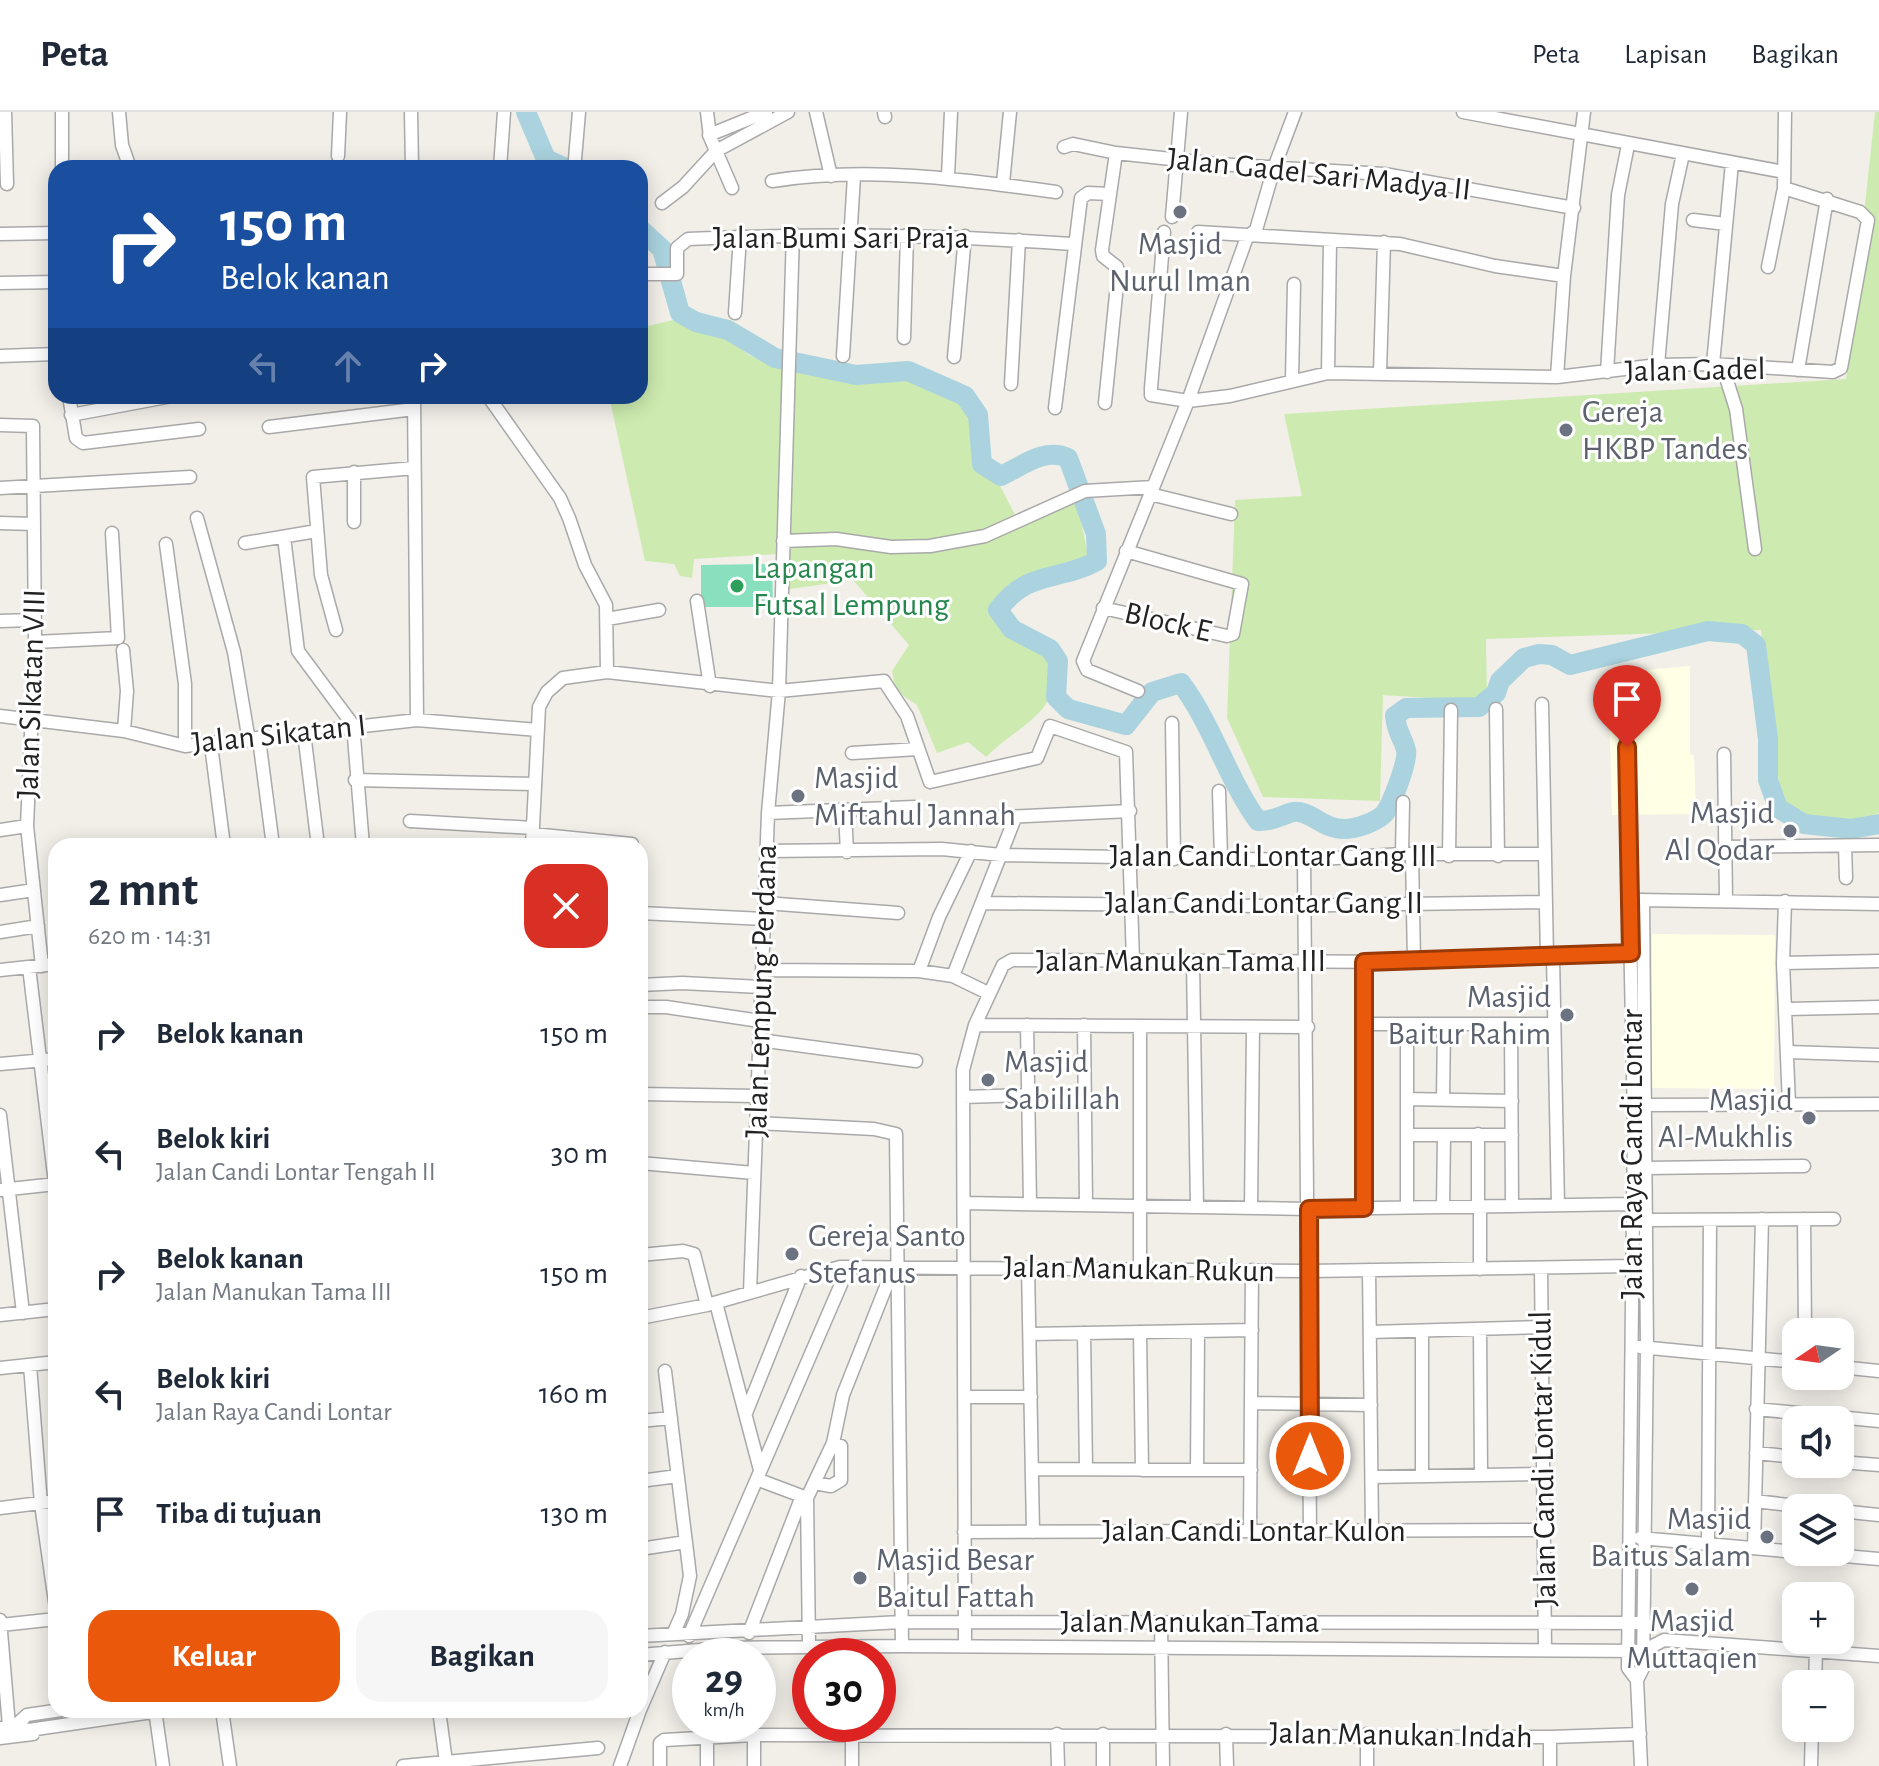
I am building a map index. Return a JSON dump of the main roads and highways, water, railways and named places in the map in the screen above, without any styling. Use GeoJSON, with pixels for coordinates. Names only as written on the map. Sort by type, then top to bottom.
{"type":"FeatureCollection","features":[{"type":"Feature","properties":{"kind":"waterway"},"geometry":{"type":"LineString","coordinates":[[526,112],[548,160]]}},
{"type":"Feature","properties":{"kind":"waterway"},"geometry":{"type":"LineString","coordinates":[[648,236],[662,249],[680,313],[696,322],[728,330],[775,358],[856,375],[908,371],[965,396],[978,415],[982,464],[1001,476],[1042,456],[1068,458],[1096,534],[1097,561],[1032,582],[1009,597],[998,610],[1012,629],[1050,649],[1058,661],[1056,697],[1068,709],[1126,725],[1152,692],[1181,683],[1258,821],[1299,812],[1331,827],[1344,829],[1376,820],[1391,802],[1405,763],[1406,750],[1395,716],[1406,708],[1479,707],[1496,693],[1500,681],[1524,658],[1552,655],[1570,665],[1708,631],[1742,634],[1756,645],[1768,739],[1768,780],[1778,808],[1804,824],[1851,829],[1879,824]]}},
{"type":"Feature","properties":{"kind":"place","name":"Masjid Nurul Iman"},"geometry":{"type":"Point","coordinates":[1180,212]}},
{"type":"Feature","properties":{"kind":"place","name":"Gereja HKBP Tandes"},"geometry":{"type":"Point","coordinates":[1566,430]}},
{"type":"Feature","properties":{"kind":"place","name":"Lapangan Futsal Lempung"},"geometry":{"type":"Point","coordinates":[737,586]}},
{"type":"Feature","properties":{"kind":"place","name":"Masjid Miftahul Jannah"},"geometry":{"type":"Point","coordinates":[798,796]}},
{"type":"Feature","properties":{"kind":"place","name":"Masjid Al Qodar"},"geometry":{"type":"Point","coordinates":[1790,831]}},
{"type":"Feature","properties":{"kind":"place","name":"Masjid Baitur Rahim"},"geometry":{"type":"Point","coordinates":[1567,1015]}},
{"type":"Feature","properties":{"kind":"place","name":"Masjid Sabilillah"},"geometry":{"type":"Point","coordinates":[988,1080]}},
{"type":"Feature","properties":{"kind":"place","name":"Masjid Al-Mukhlis"},"geometry":{"type":"Point","coordinates":[1809,1118]}},
{"type":"Feature","properties":{"kind":"place","name":"Gereja Santo Stefanus"},"geometry":{"type":"Point","coordinates":[792,1254]}},
{"type":"Feature","properties":{"kind":"place","name":"Masjid Baitus Salam"},"geometry":{"type":"Point","coordinates":[1767,1537]}},
{"type":"Feature","properties":{"kind":"place","name":"Masjid Besar Baitul Fattah"},"geometry":{"type":"Point","coordinates":[860,1578]}},
{"type":"Feature","properties":{"kind":"place","name":"Masjid Muttaqien"},"geometry":{"type":"Point","coordinates":[1692,1589]}}]}
